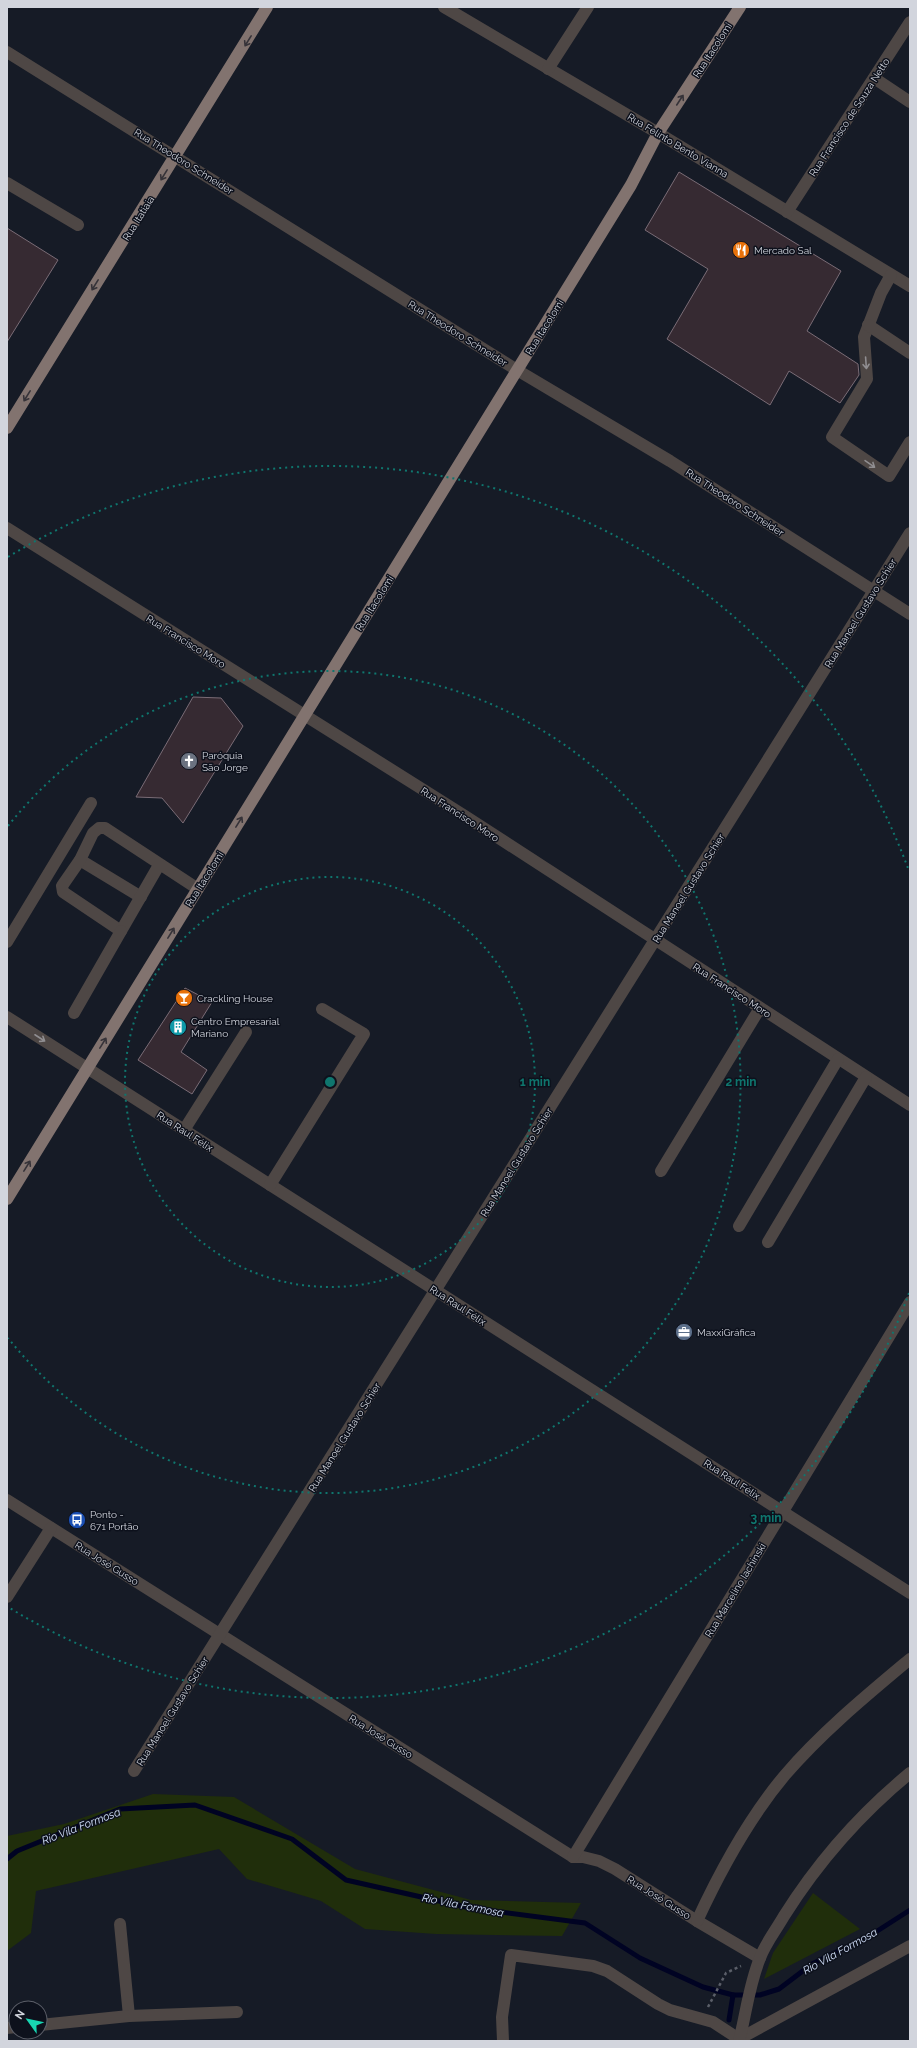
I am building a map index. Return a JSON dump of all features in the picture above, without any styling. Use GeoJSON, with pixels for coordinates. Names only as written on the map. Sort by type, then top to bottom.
{"type":"FeatureCollection","features":[{"type":"Feature","properties":{"kind":"main road","name":"Rua Itatiaia"},"geometry":{"type":"LineString","coordinates":[[7,428],[267,7]]}},
{"type":"Feature","properties":{"kind":"main road","name":"Rua Itacolomi"},"geometry":{"type":"LineString","coordinates":[[7,1199],[631,186],[658,133],[740,7]]}},
{"type":"Feature","properties":{"kind":"street","name":"Rua Felinto Bento Vianna"},"geometry":{"type":"LineString","coordinates":[[444,7],[658,133],[910,286]]}},
{"type":"Feature","properties":{"kind":"street"},"geometry":{"type":"LineString","coordinates":[[548,69],[588,7]]}},
{"type":"Feature","properties":{"kind":"street","name":"Rua Francisco de Souza Netto"},"geometry":{"type":"LineString","coordinates":[[787,212],[910,22]]}},
{"type":"Feature","properties":{"kind":"street","name":"Rua Theodoro Schneider"},"geometry":{"type":"LineString","coordinates":[[7,52],[517,370],[670,461],[910,614]]}},
{"type":"Feature","properties":{"kind":"street"},"geometry":{"type":"LineString","coordinates":[[874,78],[910,102]]}},
{"type":"Feature","properties":{"kind":"street"},"geometry":{"type":"LineString","coordinates":[[7,183],[78,226]]}},
{"type":"Feature","properties":{"kind":"street"},"geometry":{"type":"LineString","coordinates":[[891,275],[881,293],[864,337],[867,379],[832,437],[888,476],[910,442]]}},
{"type":"Feature","properties":{"kind":"street"},"geometry":{"type":"LineString","coordinates":[[868,325],[910,353]]}},
{"type":"Feature","properties":{"kind":"street","name":"Rua Francisco Moro"},"geometry":{"type":"LineString","coordinates":[[7,528],[305,715],[910,1105]]}},
{"type":"Feature","properties":{"kind":"street","name":"Rua Manoel Gustavo Schier"},"geometry":{"type":"LineString","coordinates":[[134,1771],[910,533]]}},
{"type":"Feature","properties":{"kind":"street"},"geometry":{"type":"LineString","coordinates":[[7,942],[91,803]]}},
{"type":"Feature","properties":{"kind":"street"},"geometry":{"type":"LineString","coordinates":[[121,931],[63,892],[62,886],[80,860],[93,833],[99,828],[105,828],[159,865],[198,889]]}},
{"type":"Feature","properties":{"kind":"street"},"geometry":{"type":"LineString","coordinates":[[80,860],[141,897]]}},
{"type":"Feature","properties":{"kind":"street"},"geometry":{"type":"LineString","coordinates":[[74,1013],[159,865]]}},
{"type":"Feature","properties":{"kind":"street"},"geometry":{"type":"LineString","coordinates":[[661,1171],[760,1008]]}},
{"type":"Feature","properties":{"kind":"street"},"geometry":{"type":"LineString","coordinates":[[270,1185],[364,1034],[322,1009]]}},
{"type":"Feature","properties":{"kind":"street","name":"Rua Raul Félix"},"geometry":{"type":"LineString","coordinates":[[7,1017],[910,1593]]}},
{"type":"Feature","properties":{"kind":"street"},"geometry":{"type":"LineString","coordinates":[[184,1130],[246,1032]]}},
{"type":"Feature","properties":{"kind":"street"},"geometry":{"type":"LineString","coordinates":[[739,1226],[838,1059]]}},
{"type":"Feature","properties":{"kind":"street"},"geometry":{"type":"LineString","coordinates":[[768,1242],[866,1077]]}},
{"type":"Feature","properties":{"kind":"street","name":"Rua Marcelino Iachinski"},"geometry":{"type":"LineString","coordinates":[[573,1857],[910,1302]]}},
{"type":"Feature","properties":{"kind":"street","name":"Rua José Gusso"},"geometry":{"type":"LineString","coordinates":[[7,1500],[573,1857],[583,1857],[599,1861],[760,1958]]}},
{"type":"Feature","properties":{"kind":"street"},"geometry":{"type":"LineString","coordinates":[[7,1597],[51,1528]]}},
{"type":"Feature","properties":{"kind":"street"},"geometry":{"type":"LineString","coordinates":[[697,1921],[717,1878],[735,1845],[785,1775],[849,1711],[910,1659]]}},
{"type":"Feature","properties":{"kind":"street"},"geometry":{"type":"LineString","coordinates":[[739,2040],[752,1982],[760,1958],[794,1901],[835,1847],[880,1799],[905,1784],[910,1773]]}},
{"type":"Feature","properties":{"kind":"street"},"geometry":{"type":"LineString","coordinates":[[120,1924],[129,2016]]}},
{"type":"Feature","properties":{"kind":"street"},"geometry":{"type":"LineString","coordinates":[[739,2040],[910,1946]]}},
{"type":"Feature","properties":{"kind":"street"},"geometry":{"type":"LineString","coordinates":[[503,2041],[502,2017],[511,1955],[593,1966],[607,1971],[658,2004],[713,2022],[739,2040]]}},
{"type":"Feature","properties":{"kind":"street"},"geometry":{"type":"LineString","coordinates":[[48,2024],[129,2016],[237,2012]]}},
{"type":"Feature","properties":{"kind":"path"},"geometry":{"type":"LineString","coordinates":[[711,2000],[719,1983],[726,1973],[760,1958]]}},
{"type":"Feature","properties":{"kind":"green space"},"geometry":{"type":"Polygon","coordinates":[[[153,1794],[234,1797],[355,1869],[471,1900],[581,1903],[562,1936],[436,1934],[365,1929],[321,1901],[247,1879],[219,1849],[36,1891],[31,1933],[7,1951],[7,1836],[64,1824],[153,1794]]]}},
{"type":"Feature","properties":{"kind":"green space"},"geometry":{"type":"Polygon","coordinates":[[[813,1893],[860,1929],[764,1979],[773,1953],[813,1893]]]}},
{"type":"Feature","properties":{"kind":"building"},"geometry":{"type":"Polygon","coordinates":[[[679,172],[841,271],[807,331],[858,364],[859,375],[840,403],[789,371],[770,405],[667,339],[708,269],[645,230],[679,172]]]}},
{"type":"Feature","properties":{"kind":"building"},"geometry":{"type":"Polygon","coordinates":[[[7,228],[58,260],[7,342],[7,228]]]}},
{"type":"Feature","properties":{"kind":"building","name":"Paróquia São Jorge"},"geometry":{"type":"Polygon","coordinates":[[[193,697],[221,698],[243,726],[183,823],[162,798],[136,797],[193,697]]]}},
{"type":"Feature","properties":{"kind":"building","name":"Centro Empresarial Mariano"},"geometry":{"type":"Polygon","coordinates":[[[185,988],[212,1002],[181,1052],[207,1070],[192,1094],[138,1060],[185,988]]]}},
{"type":"Feature","properties":{"kind":"waterway","name":"Rio Vila Formosa"},"geometry":{"type":"LineString","coordinates":[[7,1859],[17,1851],[120,1809],[195,1805],[292,1839],[346,1880],[470,1908],[585,1923],[640,1958],[703,1987],[733,1995],[760,1995],[779,1989],[812,1964],[871,1935],[910,1910]]}},
{"type":"Feature","properties":{"kind":"waterway"},"geometry":{"type":"LineString","coordinates":[[729,2020],[733,1995]]}},
{"type":"Feature","properties":{"kind":"place","name":"Mercado Sal"},"geometry":{"type":"Point","coordinates":[741,250]}},
{"type":"Feature","properties":{"kind":"place","name":"Paróquia São Jorge"},"geometry":{"type":"Point","coordinates":[189,761]}},
{"type":"Feature","properties":{"kind":"place","name":"Crackling House"},"geometry":{"type":"Point","coordinates":[184,998]}},
{"type":"Feature","properties":{"kind":"place","name":"Centro Empresarial Mariano"},"geometry":{"type":"Point","coordinates":[178,1027]}},
{"type":"Feature","properties":{"kind":"place","name":"MaxxiGráfica"},"geometry":{"type":"Point","coordinates":[684,1332]}},
{"type":"Feature","properties":{"kind":"place","name":"Ponto - 671 Portão"},"geometry":{"type":"Point","coordinates":[77,1520]}}]}
